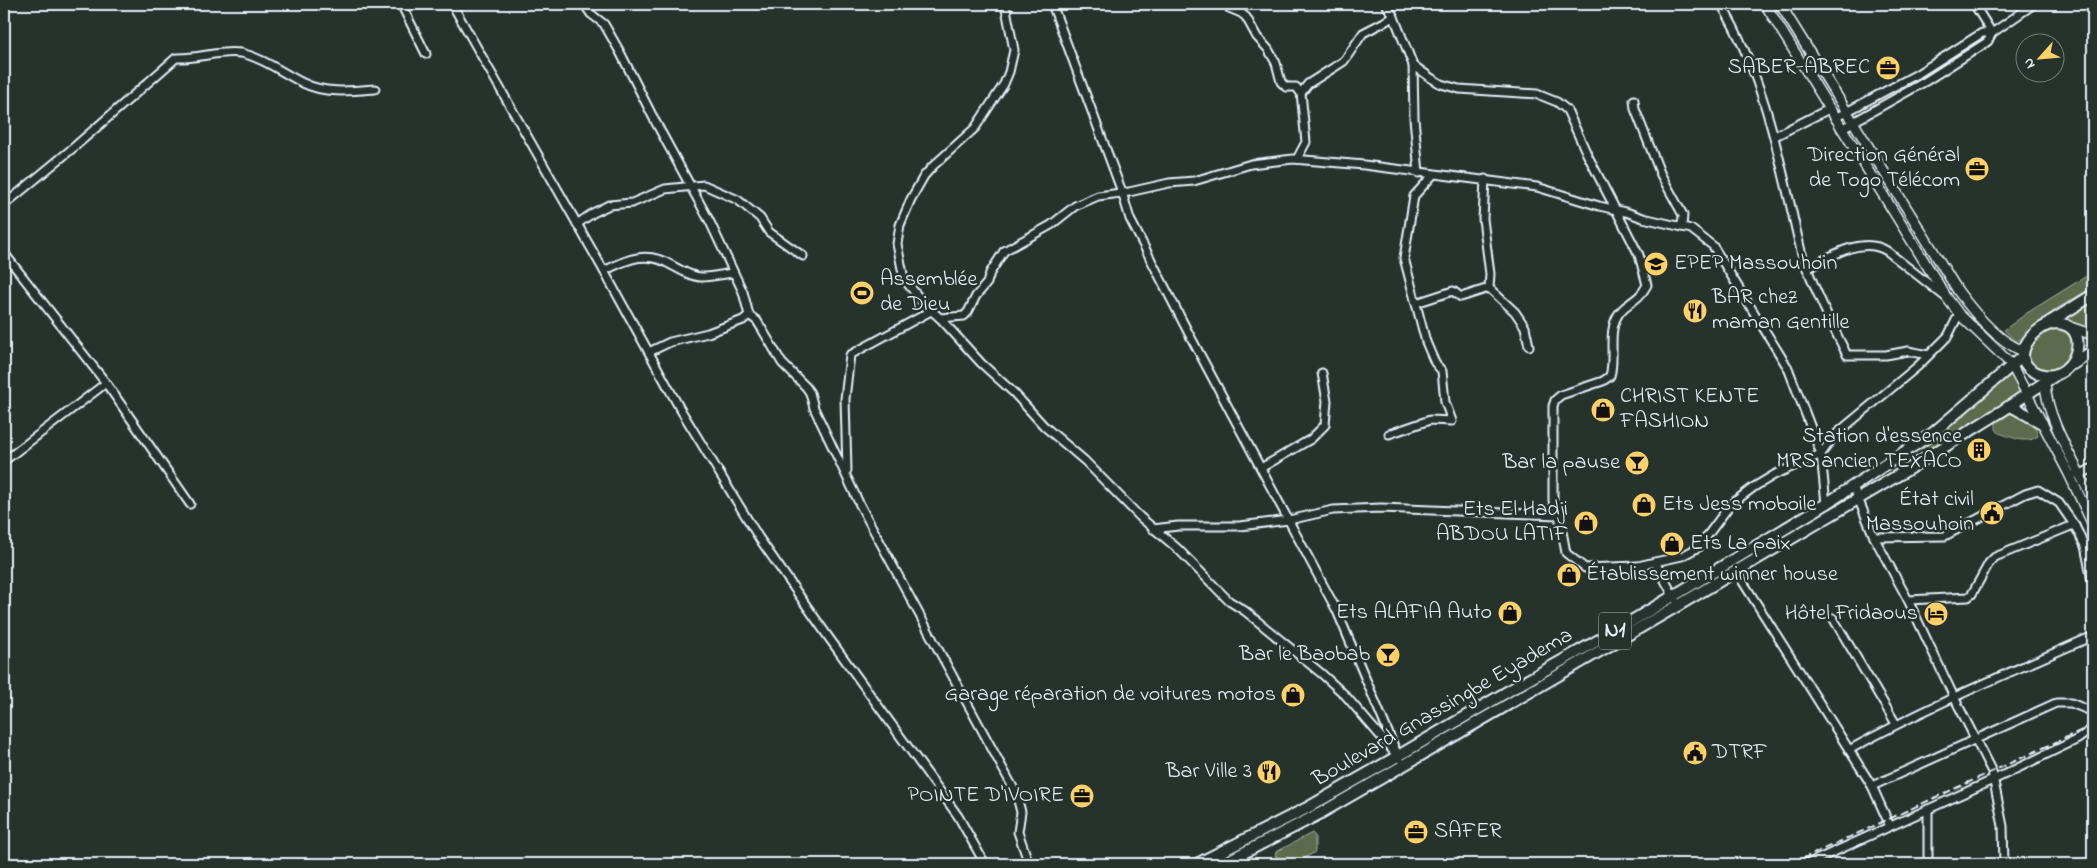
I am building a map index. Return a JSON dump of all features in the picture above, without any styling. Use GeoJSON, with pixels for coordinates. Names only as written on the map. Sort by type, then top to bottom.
{"type":"FeatureCollection","features":[{"type":"Feature","properties":{"kind":"highway","name":"N1"},"geometry":{"type":"LineString","coordinates":[[2023,354],[2031,336],[2043,326],[2093,295]]}},
{"type":"Feature","properties":{"kind":"highway"},"geometry":{"type":"LineString","coordinates":[[2043,326],[2051,323],[2060,323],[2073,328],[2078,337],[2080,348],[2070,366]]}},
{"type":"Feature","properties":{"kind":"highway"},"geometry":{"type":"LineString","coordinates":[[2023,354],[2028,366],[2040,375],[2054,376]]}},
{"type":"Feature","properties":{"kind":"highway","name":"Boulevard Gnassingbe Eyadema"},"geometry":{"type":"LineString","coordinates":[[1222,864],[1318,814],[1404,765],[1676,601],[1933,433],[2023,354]]}},
{"type":"Feature","properties":{"kind":"highway","name":"N1"},"geometry":{"type":"LineString","coordinates":[[2054,376],[2090,354]]}},
{"type":"Feature","properties":{"kind":"highway","name":"Boulevard Gnassingbe Eyadema"},"geometry":{"type":"LineString","coordinates":[[1198,864],[1307,808],[1517,686],[1736,571],[2028,395],[2054,376]]}},
{"type":"Feature","properties":{"kind":"highway"},"geometry":{"type":"LineString","coordinates":[[2010,406],[2042,423]]}},
{"type":"Feature","properties":{"kind":"main road"},"geometry":{"type":"LineString","coordinates":[[1765,4],[1947,298],[1959,314],[2011,364],[2093,524]]}},
{"type":"Feature","properties":{"kind":"main road"},"geometry":{"type":"LineString","coordinates":[[1780,4],[1958,291],[1991,328],[2023,354]]}},
{"type":"Feature","properties":{"kind":"main road"},"geometry":{"type":"LineString","coordinates":[[1983,337],[1991,328]]}},
{"type":"Feature","properties":{"kind":"main road"},"geometry":{"type":"LineString","coordinates":[[2073,328],[2093,335]]}},
{"type":"Feature","properties":{"kind":"main road"},"geometry":{"type":"LineString","coordinates":[[2011,364],[2028,366]]}},
{"type":"Feature","properties":{"kind":"main road"},"geometry":{"type":"LineString","coordinates":[[2045,383],[2046,398],[2051,415],[2093,501]]}},
{"type":"Feature","properties":{"kind":"street"},"geometry":{"type":"LineString","coordinates":[[401,4],[426,54]]}},
{"type":"Feature","properties":{"kind":"street"},"geometry":{"type":"LineString","coordinates":[[452,4],[679,407],[776,564],[958,816],[985,864]]}},
{"type":"Feature","properties":{"kind":"street"},"geometry":{"type":"LineString","coordinates":[[584,4],[591,14],[604,24],[620,52],[744,292],[749,315],[757,321],[782,364],[802,382],[810,393],[814,408],[860,505],[1016,793],[1021,812],[1018,832],[1029,864]]}},
{"type":"Feature","properties":{"kind":"street"},"geometry":{"type":"LineString","coordinates":[[1005,4],[1014,50],[1007,78],[975,128],[943,155],[924,176],[900,225],[897,244],[904,278],[931,311],[940,318],[981,363],[1014,393],[1044,426],[1091,467],[1153,529],[1230,600],[1322,674],[1345,695],[1404,765]]}},
{"type":"Feature","properties":{"kind":"street"},"geometry":{"type":"LineString","coordinates":[[1052,4],[1122,192],[1130,219],[1337,611],[1398,756]]}},
{"type":"Feature","properties":{"kind":"street"},"geometry":{"type":"LineString","coordinates":[[1228,4],[1229,8],[1242,12],[1256,37],[1268,49],[1276,63],[1280,82],[1286,87],[1296,87],[1301,93],[1306,142],[1297,159]]}},
{"type":"Feature","properties":{"kind":"street"},"geometry":{"type":"LineString","coordinates":[[1386,4],[1394,17],[1414,65],[1413,103],[1418,173]]}},
{"type":"Feature","properties":{"kind":"street"},"geometry":{"type":"LineString","coordinates":[[1721,4],[1740,38],[1751,64],[1775,136],[1801,251],[1807,269],[1829,320],[1847,355],[1886,355],[1908,351],[1928,355]]}},
{"type":"Feature","properties":{"kind":"street"},"geometry":{"type":"LineString","coordinates":[[1974,4],[1992,33]]}},
{"type":"Feature","properties":{"kind":"street"},"geometry":{"type":"LineString","coordinates":[[1841,129],[1926,81],[1984,44],[1992,33],[2034,4]]}},
{"type":"Feature","properties":{"kind":"street"},"geometry":{"type":"LineString","coordinates":[[1301,93],[1308,84],[1344,61],[1363,33],[1394,17]]}},
{"type":"Feature","properties":{"kind":"street"},"geometry":{"type":"LineString","coordinates":[[1835,118],[1919,73],[1982,33],[1992,33]]}},
{"type":"Feature","properties":{"kind":"street"},"geometry":{"type":"LineString","coordinates":[[4,205],[67,154],[176,58],[189,59],[222,52],[242,54],[272,66],[305,84],[332,91],[375,89]]}},
{"type":"Feature","properties":{"kind":"street"},"geometry":{"type":"LineString","coordinates":[[1414,65],[1441,84],[1459,89],[1538,94],[1557,102],[1567,110],[1587,154],[1640,255],[1647,285],[1641,296],[1620,311],[1615,322],[1612,330],[1610,376],[1602,381],[1561,395],[1553,406],[1553,501],[1566,553],[1585,568],[1638,566],[1682,556],[1699,547],[1730,505],[1774,475],[1821,454],[1835,435],[1912,372],[1948,336],[1959,314]]}},
{"type":"Feature","properties":{"kind":"street"},"geometry":{"type":"LineString","coordinates":[[1634,100],[1635,109],[1661,175],[1683,215],[1682,227]]}},
{"type":"Feature","properties":{"kind":"street"},"geometry":{"type":"LineString","coordinates":[[1775,136],[1829,109]]}},
{"type":"Feature","properties":{"kind":"street"},"geometry":{"type":"LineString","coordinates":[[940,318],[964,316],[968,312],[976,296],[987,283],[990,273],[1004,250],[1051,225],[1075,206],[1098,196],[1169,183],[1194,181],[1235,168],[1264,162],[1297,159],[1364,164],[1433,175],[1485,179],[1537,188],[1598,206],[1617,209],[1642,218],[1691,229],[1713,246],[1788,368],[1821,454],[1826,504]]}},
{"type":"Feature","properties":{"kind":"street"},"geometry":{"type":"LineString","coordinates":[[1390,434],[1430,420],[1452,421],[1445,402],[1442,371],[1435,363],[1404,258],[1414,196],[1433,175]]}},
{"type":"Feature","properties":{"kind":"street"},"geometry":{"type":"LineString","coordinates":[[1485,179],[1483,219],[1490,274],[1489,288]]}},
{"type":"Feature","properties":{"kind":"street"},"geometry":{"type":"LineString","coordinates":[[577,224],[593,213],[610,206],[632,203],[664,189],[704,185],[738,200],[760,218],[769,232],[803,256]]}},
{"type":"Feature","properties":{"kind":"street"},"geometry":{"type":"LineString","coordinates":[[1807,269],[1847,250],[1865,245],[1876,246],[1887,251],[1947,298]]}},
{"type":"Feature","properties":{"kind":"street"},"geometry":{"type":"LineString","coordinates":[[4,253],[106,383],[190,504]]}},
{"type":"Feature","properties":{"kind":"street"},"geometry":{"type":"LineString","coordinates":[[604,271],[621,262],[647,255],[664,260],[689,274],[702,277],[733,273]]}},
{"type":"Feature","properties":{"kind":"street"},"geometry":{"type":"LineString","coordinates":[[1416,303],[1453,291],[1461,298],[1489,288]]}},
{"type":"Feature","properties":{"kind":"street"},"geometry":{"type":"LineString","coordinates":[[1489,288],[1515,312],[1524,327],[1529,346]]}},
{"type":"Feature","properties":{"kind":"street"},"geometry":{"type":"LineString","coordinates":[[847,476],[845,399],[850,355],[931,311]]}},
{"type":"Feature","properties":{"kind":"street"},"geometry":{"type":"LineString","coordinates":[[649,352],[670,342],[708,333],[743,320],[749,315]]}},
{"type":"Feature","properties":{"kind":"street"},"geometry":{"type":"LineString","coordinates":[[1261,468],[1311,439],[1325,425],[1327,401],[1322,373]]}},
{"type":"Feature","properties":{"kind":"street"},"geometry":{"type":"LineString","coordinates":[[4,461],[106,383]]}},
{"type":"Feature","properties":{"kind":"street"},"geometry":{"type":"LineString","coordinates":[[2069,474],[2081,474],[2093,468]]}},
{"type":"Feature","properties":{"kind":"street"},"geometry":{"type":"LineString","coordinates":[[1853,486],[1874,537],[1908,600],[1995,780],[2003,826],[2004,864]]}},
{"type":"Feature","properties":{"kind":"street"},"geometry":{"type":"LineString","coordinates":[[1874,537],[1945,536],[2025,494],[2038,490],[2059,503],[2089,546],[2093,586]]}},
{"type":"Feature","properties":{"kind":"street"},"geometry":{"type":"LineString","coordinates":[[1153,529],[1178,526],[1240,526],[1289,520],[1333,510],[1381,508],[1558,515]]}},
{"type":"Feature","properties":{"kind":"street"},"geometry":{"type":"LineString","coordinates":[[1908,600],[1968,597],[1972,594],[1989,563],[1995,558],[2060,530],[2075,526]]}},
{"type":"Feature","properties":{"kind":"street"},"geometry":{"type":"LineString","coordinates":[[1654,562],[1676,601]]}},
{"type":"Feature","properties":{"kind":"street"},"geometry":{"type":"LineString","coordinates":[[1736,571],[1872,786],[1890,826]]}},
{"type":"Feature","properties":{"kind":"street"},"geometry":{"type":"LineString","coordinates":[[1833,618],[1896,724]]}},
{"type":"Feature","properties":{"kind":"street"},"geometry":{"type":"LineString","coordinates":[[1849,750],[1896,724],[2093,636]]}},
{"type":"Feature","properties":{"kind":"street"},"geometry":{"type":"LineString","coordinates":[[1872,786],[2062,702],[2071,703],[2093,712]]}},
{"type":"Feature","properties":{"kind":"street"},"geometry":{"type":"LineString","coordinates":[[1807,864],[1995,780],[2078,739],[2093,728]]}},
{"type":"Feature","properties":{"kind":"street"},"geometry":{"type":"LineString","coordinates":[[1928,809],[1928,864]]}},
{"type":"Feature","properties":{"kind":"green space"},"geometry":{"type":"Polygon","coordinates":[[[2093,272],[2093,287],[2056,309],[2017,342],[2004,330],[2027,313],[2093,272]]]}},
{"type":"Feature","properties":{"kind":"green space"},"geometry":{"type":"Polygon","coordinates":[[[2093,301],[2093,332],[2063,320],[2063,318],[2093,301]]]}},
{"type":"Feature","properties":{"kind":"green space"},"geometry":{"type":"Polygon","coordinates":[[[2051,327],[2069,331],[2076,343],[2068,361],[2061,367],[2046,370],[2033,365],[2028,353],[2030,345],[2034,340],[2051,327]]]}},
{"type":"Feature","properties":{"kind":"green space"},"geometry":{"type":"Polygon","coordinates":[[[2009,369],[2017,382],[2020,394],[1926,452],[1923,448],[1942,435],[2009,369]]]}},
{"type":"Feature","properties":{"kind":"green space"},"geometry":{"type":"Polygon","coordinates":[[[2010,414],[2019,416],[2032,424],[2038,436],[2033,439],[2024,440],[1999,433],[1996,429],[1996,422],[2010,414]]]}},
{"type":"Feature","properties":{"kind":"green space"},"geometry":{"type":"Polygon","coordinates":[[[1312,833],[1315,836],[1315,852],[1295,864],[1275,856],[1276,852],[1312,833]]]}},
{"type":"Feature","properties":{"kind":"railway"},"geometry":{"type":"LineString","coordinates":[[1791,864],[2093,725]]}},
{"type":"Feature","properties":{"kind":"place","name":"SABER-ABREC"},"geometry":{"type":"Point","coordinates":[1888,68]}},
{"type":"Feature","properties":{"kind":"place","name":"Direction Général de Togo Télécom"},"geometry":{"type":"Point","coordinates":[1977,169]}},
{"type":"Feature","properties":{"kind":"place","name":"EPEP Massouhoin"},"geometry":{"type":"Point","coordinates":[1656,264]}},
{"type":"Feature","properties":{"kind":"place","name":"Assemblée de Dieu"},"geometry":{"type":"Point","coordinates":[862,293]}},
{"type":"Feature","properties":{"kind":"place","name":"BAR chez maman Gentille"},"geometry":{"type":"Point","coordinates":[1695,311]}},
{"type":"Feature","properties":{"kind":"place","name":"CHRIST KENTE FASHION"},"geometry":{"type":"Point","coordinates":[1603,410]}},
{"type":"Feature","properties":{"kind":"place","name":"Station d'essence MRS ancien TEXACO"},"geometry":{"type":"Point","coordinates":[1979,450]}},
{"type":"Feature","properties":{"kind":"place","name":"Bar la pause"},"geometry":{"type":"Point","coordinates":[1637,463]}},
{"type":"Feature","properties":{"kind":"place","name":"Ets Jess moboile"},"geometry":{"type":"Point","coordinates":[1644,505]}},
{"type":"Feature","properties":{"kind":"place","name":"État civil Massouhoin"},"geometry":{"type":"Point","coordinates":[1992,513]}},
{"type":"Feature","properties":{"kind":"place","name":"Ets El Hadji ABDOU LATIF"},"geometry":{"type":"Point","coordinates":[1586,523]}},
{"type":"Feature","properties":{"kind":"place","name":"Ets La paix"},"geometry":{"type":"Point","coordinates":[1672,544]}},
{"type":"Feature","properties":{"kind":"place","name":"Établissement winner house"},"geometry":{"type":"Point","coordinates":[1569,575]}},
{"type":"Feature","properties":{"kind":"place","name":"Ets ALAFIA Auto"},"geometry":{"type":"Point","coordinates":[1510,613]}},
{"type":"Feature","properties":{"kind":"place","name":"Hôtel Fridaous"},"geometry":{"type":"Point","coordinates":[1936,614]}},
{"type":"Feature","properties":{"kind":"place","name":"Bar le Baobab"},"geometry":{"type":"Point","coordinates":[1388,655]}},
{"type":"Feature","properties":{"kind":"place","name":"Garage réparation de voitures motos"},"geometry":{"type":"Point","coordinates":[1293,695]}},
{"type":"Feature","properties":{"kind":"place","name":"DTRF"},"geometry":{"type":"Point","coordinates":[1695,753]}},
{"type":"Feature","properties":{"kind":"place","name":"Bar Ville 3"},"geometry":{"type":"Point","coordinates":[1269,772]}},
{"type":"Feature","properties":{"kind":"place","name":"POINTE D'IVOIRE"},"geometry":{"type":"Point","coordinates":[1082,796]}},
{"type":"Feature","properties":{"kind":"place","name":"SAFER"},"geometry":{"type":"Point","coordinates":[1416,832]}}]}
